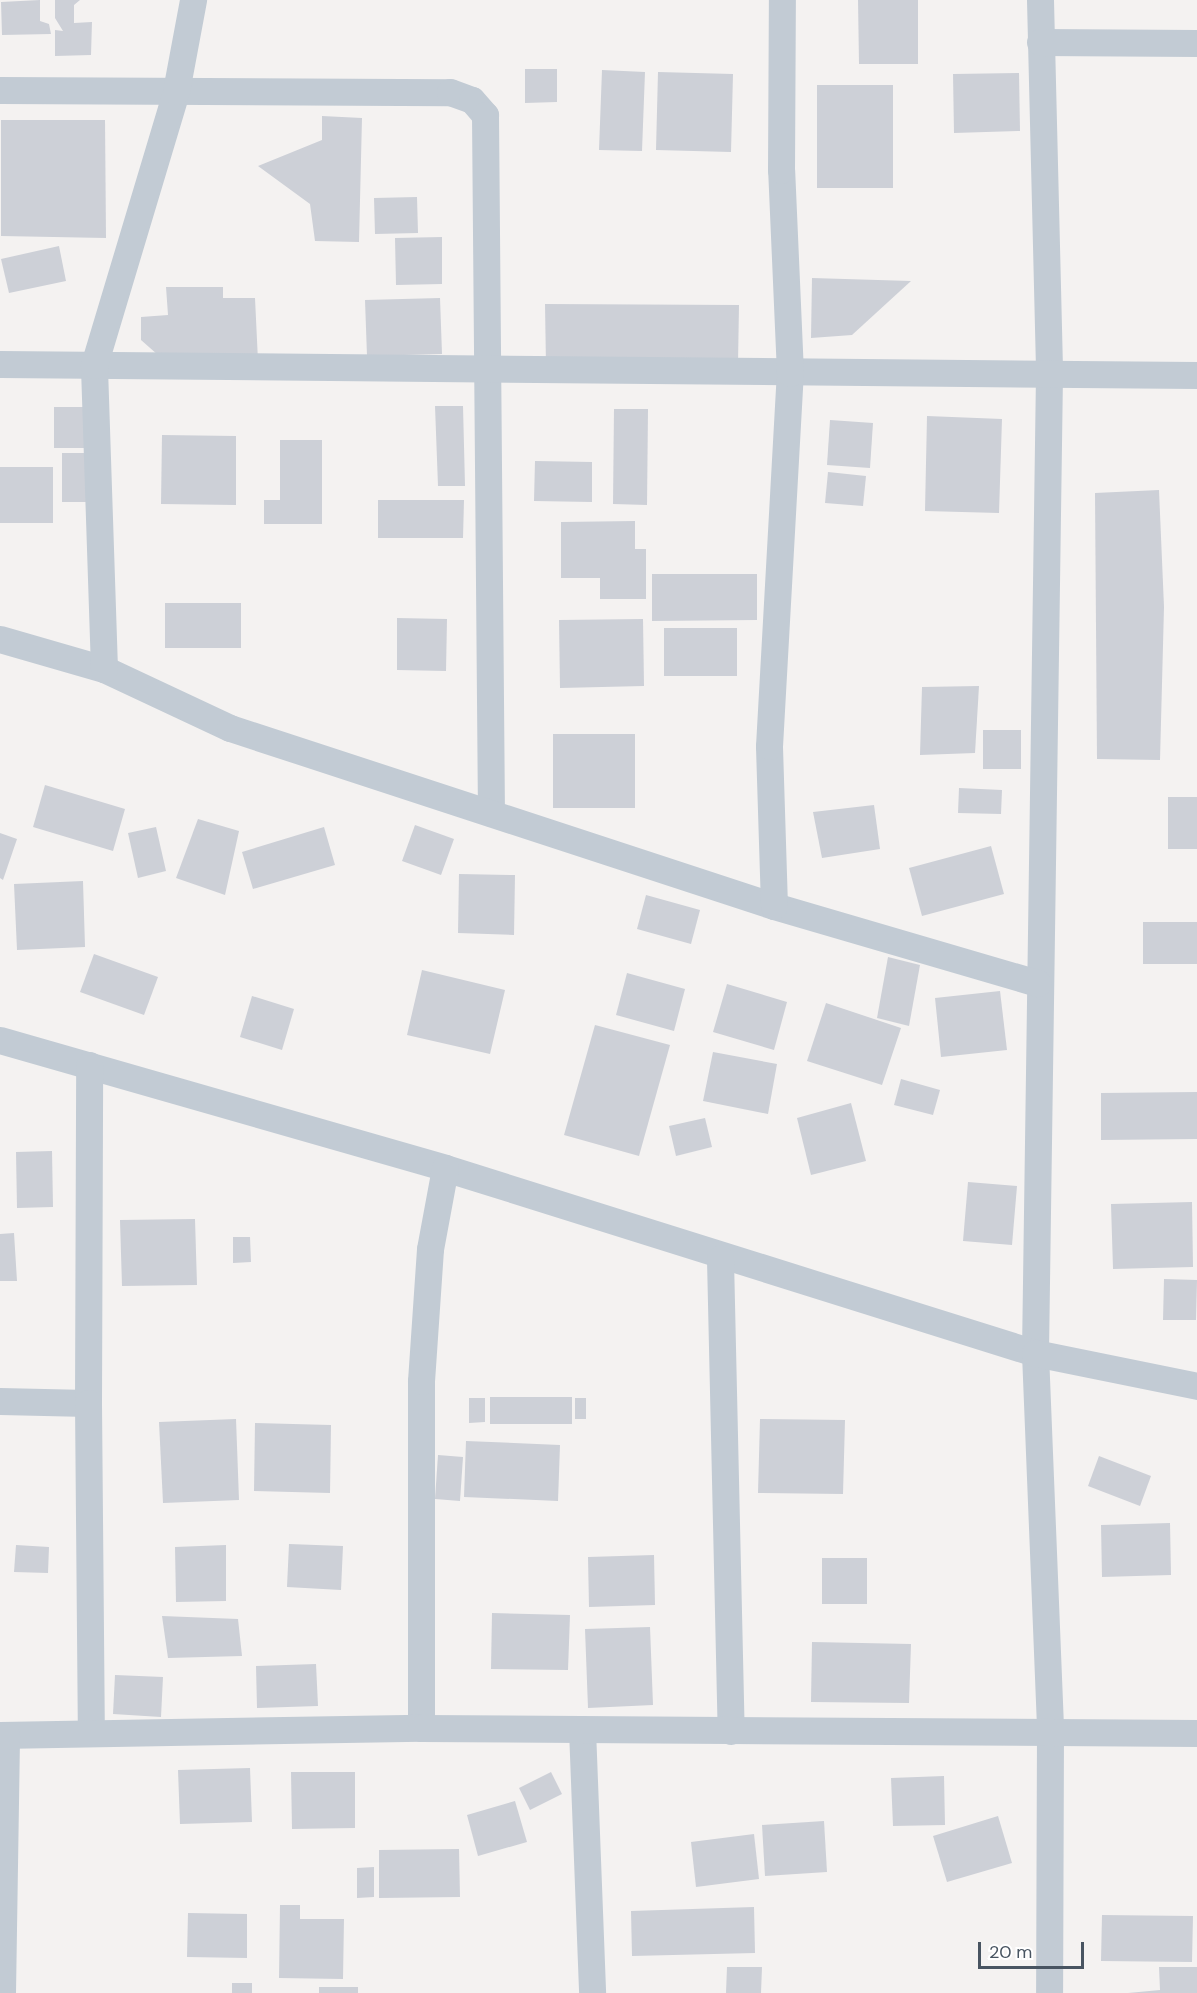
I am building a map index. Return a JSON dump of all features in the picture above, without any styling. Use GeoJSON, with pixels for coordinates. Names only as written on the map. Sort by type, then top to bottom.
{"type":"FeatureCollection","features":[{"type":"Feature","properties":{"kind":"street"},"geometry":{"type":"LineString","coordinates":[[104,669],[94,365],[176,91],[193,0]]}},
{"type":"Feature","properties":{"kind":"street"},"geometry":{"type":"LineString","coordinates":[[774,906],[769,746],[790,373],[781,170],[782,0]]}},
{"type":"Feature","properties":{"kind":"street"},"geometry":{"type":"LineString","coordinates":[[1040,0],[1049,374],[1038,983],[1035,1353],[1050,1732],[1049,1993]]}},
{"type":"Feature","properties":{"kind":"street"},"geometry":{"type":"LineString","coordinates":[[1040,42],[1197,43]]}},
{"type":"Feature","properties":{"kind":"street"},"geometry":{"type":"LineString","coordinates":[[0,90],[450,92],[472,100],[485,115],[491,367],[491,813]]}},
{"type":"Feature","properties":{"kind":"street"},"geometry":{"type":"LineString","coordinates":[[0,364],[1197,375]]}},
{"type":"Feature","properties":{"kind":"street"},"geometry":{"type":"LineString","coordinates":[[0,639],[104,669],[230,729],[774,906],[1038,983]]}},
{"type":"Feature","properties":{"kind":"street"},"geometry":{"type":"LineString","coordinates":[[0,1040],[444,1168],[720,1259],[1035,1353],[1197,1386]]}},
{"type":"Feature","properties":{"kind":"street"},"geometry":{"type":"LineString","coordinates":[[89,1065],[88,1403],[91,1730]]}},
{"type":"Feature","properties":{"kind":"street"},"geometry":{"type":"LineString","coordinates":[[421,1728],[421,1381],[430,1249],[444,1168]]}},
{"type":"Feature","properties":{"kind":"street"},"geometry":{"type":"LineString","coordinates":[[720,1259],[731,1731]]}},
{"type":"Feature","properties":{"kind":"street"},"geometry":{"type":"LineString","coordinates":[[0,1401],[88,1403]]}},
{"type":"Feature","properties":{"kind":"street"},"geometry":{"type":"LineString","coordinates":[[2,1993],[3,1736],[91,1730],[421,1728],[1197,1733]]}},
{"type":"Feature","properties":{"kind":"street"},"geometry":{"type":"LineString","coordinates":[[582,1729],[592,1993]]}},
{"type":"Feature","properties":{"kind":"building"},"geometry":{"type":"Polygon","coordinates":[[[40,0],[40,21],[49,24],[51,34],[2,35],[1,2],[40,0]]]}},
{"type":"Feature","properties":{"kind":"building"},"geometry":{"type":"Polygon","coordinates":[[[55,0],[80,0],[74,5],[74,23],[92,22],[91,55],[55,56],[55,30],[63,31],[55,18],[55,0]]]}},
{"type":"Feature","properties":{"kind":"building"},"geometry":{"type":"Polygon","coordinates":[[[858,0],[918,0],[918,64],[859,64],[858,0]]]}},
{"type":"Feature","properties":{"kind":"building"},"geometry":{"type":"Polygon","coordinates":[[[525,69],[557,69],[557,102],[525,103],[525,69]]]}},
{"type":"Feature","properties":{"kind":"building"},"geometry":{"type":"Polygon","coordinates":[[[602,70],[645,72],[642,151],[599,150],[602,70]]]}},
{"type":"Feature","properties":{"kind":"building"},"geometry":{"type":"Polygon","coordinates":[[[658,72],[733,74],[731,152],[656,150],[658,72]]]}},
{"type":"Feature","properties":{"kind":"building"},"geometry":{"type":"Polygon","coordinates":[[[1019,73],[1020,131],[954,133],[953,74],[1019,73]]]}},
{"type":"Feature","properties":{"kind":"building"},"geometry":{"type":"Polygon","coordinates":[[[817,85],[893,85],[893,188],[817,188],[817,85]]]}},
{"type":"Feature","properties":{"kind":"building"},"geometry":{"type":"Polygon","coordinates":[[[322,116],[362,118],[359,242],[315,241],[310,204],[258,166],[322,140],[322,116]]]}},
{"type":"Feature","properties":{"kind":"building"},"geometry":{"type":"Polygon","coordinates":[[[1,120],[105,120],[106,238],[1,236],[1,120]]]}},
{"type":"Feature","properties":{"kind":"building"},"geometry":{"type":"Polygon","coordinates":[[[417,197],[418,233],[375,234],[374,198],[417,197]]]}},
{"type":"Feature","properties":{"kind":"building"},"geometry":{"type":"Polygon","coordinates":[[[442,237],[442,284],[396,285],[395,238],[442,237]]]}},
{"type":"Feature","properties":{"kind":"building"},"geometry":{"type":"Polygon","coordinates":[[[59,246],[66,281],[9,293],[1,259],[59,246]]]}},
{"type":"Feature","properties":{"kind":"building"},"geometry":{"type":"Polygon","coordinates":[[[812,278],[911,281],[852,335],[811,338],[812,278]]]}},
{"type":"Feature","properties":{"kind":"building"},"geometry":{"type":"Polygon","coordinates":[[[166,287],[223,287],[223,298],[255,298],[258,361],[166,362],[141,340],[141,317],[168,315],[166,287]]]}},
{"type":"Feature","properties":{"kind":"building"},"geometry":{"type":"Polygon","coordinates":[[[440,298],[442,354],[367,356],[365,300],[440,298]]]}},
{"type":"Feature","properties":{"kind":"building"},"geometry":{"type":"Polygon","coordinates":[[[545,304],[739,305],[738,363],[546,366],[545,304]]]}},
{"type":"Feature","properties":{"kind":"building"},"geometry":{"type":"Polygon","coordinates":[[[435,406],[463,406],[465,486],[438,486],[435,406]]]}},
{"type":"Feature","properties":{"kind":"building"},"geometry":{"type":"Polygon","coordinates":[[[54,407],[90,407],[90,448],[54,448],[54,407]]]}},
{"type":"Feature","properties":{"kind":"building"},"geometry":{"type":"Polygon","coordinates":[[[614,409],[648,409],[647,505],[613,504],[614,409]]]}},
{"type":"Feature","properties":{"kind":"building"},"geometry":{"type":"Polygon","coordinates":[[[927,416],[1002,419],[999,513],[925,511],[927,416]]]}},
{"type":"Feature","properties":{"kind":"building"},"geometry":{"type":"Polygon","coordinates":[[[830,420],[873,423],[870,468],[827,465],[830,420]]]}},
{"type":"Feature","properties":{"kind":"building"},"geometry":{"type":"Polygon","coordinates":[[[162,435],[236,436],[236,505],[161,504],[162,435]]]}},
{"type":"Feature","properties":{"kind":"building"},"geometry":{"type":"Polygon","coordinates":[[[280,440],[322,440],[322,524],[264,524],[264,500],[280,500],[280,440]]]}},
{"type":"Feature","properties":{"kind":"building"},"geometry":{"type":"Polygon","coordinates":[[[62,453],[90,453],[90,502],[62,502],[62,453]]]}},
{"type":"Feature","properties":{"kind":"building"},"geometry":{"type":"Polygon","coordinates":[[[535,461],[592,462],[592,502],[534,501],[535,461]]]}},
{"type":"Feature","properties":{"kind":"building"},"geometry":{"type":"Polygon","coordinates":[[[0,467],[53,467],[53,523],[0,523],[0,467]]]}},
{"type":"Feature","properties":{"kind":"building"},"geometry":{"type":"Polygon","coordinates":[[[828,472],[866,476],[863,506],[825,503],[828,472]]]}},
{"type":"Feature","properties":{"kind":"building"},"geometry":{"type":"Polygon","coordinates":[[[1159,490],[1164,607],[1160,760],[1097,759],[1095,493],[1159,490]]]}},
{"type":"Feature","properties":{"kind":"building"},"geometry":{"type":"Polygon","coordinates":[[[378,500],[464,500],[463,538],[378,538],[378,500]]]}},
{"type":"Feature","properties":{"kind":"building"},"geometry":{"type":"Polygon","coordinates":[[[635,521],[635,549],[646,549],[646,599],[600,599],[600,578],[561,578],[561,522],[635,521]]]}},
{"type":"Feature","properties":{"kind":"building"},"geometry":{"type":"Polygon","coordinates":[[[652,574],[757,574],[757,620],[652,621],[652,574]]]}},
{"type":"Feature","properties":{"kind":"building"},"geometry":{"type":"Polygon","coordinates":[[[165,603],[241,603],[241,648],[165,648],[165,603]]]}},
{"type":"Feature","properties":{"kind":"building"},"geometry":{"type":"Polygon","coordinates":[[[397,618],[447,619],[446,671],[397,670],[397,618]]]}},
{"type":"Feature","properties":{"kind":"building"},"geometry":{"type":"Polygon","coordinates":[[[643,619],[644,686],[560,688],[559,620],[643,619]]]}},
{"type":"Feature","properties":{"kind":"building"},"geometry":{"type":"Polygon","coordinates":[[[664,628],[737,628],[737,676],[664,676],[664,628]]]}},
{"type":"Feature","properties":{"kind":"building"},"geometry":{"type":"Polygon","coordinates":[[[979,686],[975,753],[920,755],[922,687],[979,686]]]}},
{"type":"Feature","properties":{"kind":"building"},"geometry":{"type":"Polygon","coordinates":[[[983,730],[1021,730],[1021,769],[983,769],[983,730]]]}},
{"type":"Feature","properties":{"kind":"building"},"geometry":{"type":"Polygon","coordinates":[[[553,734],[635,734],[635,808],[553,808],[553,734]]]}},
{"type":"Feature","properties":{"kind":"building"},"geometry":{"type":"Polygon","coordinates":[[[45,785],[125,809],[113,851],[33,827],[45,785]]]}},
{"type":"Feature","properties":{"kind":"building"},"geometry":{"type":"Polygon","coordinates":[[[959,788],[1002,790],[1001,814],[958,813],[959,788]]]}},
{"type":"Feature","properties":{"kind":"building"},"geometry":{"type":"Polygon","coordinates":[[[1168,797],[1197,797],[1197,849],[1168,849],[1168,797]]]}},
{"type":"Feature","properties":{"kind":"building"},"geometry":{"type":"Polygon","coordinates":[[[874,805],[880,849],[822,858],[813,812],[874,805]]]}},
{"type":"Feature","properties":{"kind":"building"},"geometry":{"type":"Polygon","coordinates":[[[198,819],[239,831],[225,895],[176,878],[198,819]]]}},
{"type":"Feature","properties":{"kind":"building"},"geometry":{"type":"Polygon","coordinates":[[[415,825],[454,839],[441,875],[402,861],[415,825]]]}},
{"type":"Feature","properties":{"kind":"building"},"geometry":{"type":"Polygon","coordinates":[[[156,827],[166,871],[138,878],[128,833],[156,827]]]}},
{"type":"Feature","properties":{"kind":"building"},"geometry":{"type":"Polygon","coordinates":[[[324,827],[335,865],[253,889],[242,852],[324,827]]]}},
{"type":"Feature","properties":{"kind":"building"},"geometry":{"type":"Polygon","coordinates":[[[0,833],[17,839],[3,880],[0,878],[0,833]]]}},
{"type":"Feature","properties":{"kind":"building"},"geometry":{"type":"Polygon","coordinates":[[[991,846],[1004,894],[922,916],[909,868],[991,846]]]}},
{"type":"Feature","properties":{"kind":"building"},"geometry":{"type":"Polygon","coordinates":[[[459,874],[515,875],[514,935],[458,933],[459,874]]]}},
{"type":"Feature","properties":{"kind":"building"},"geometry":{"type":"Polygon","coordinates":[[[83,881],[85,947],[17,950],[14,884],[83,881]]]}},
{"type":"Feature","properties":{"kind":"building"},"geometry":{"type":"Polygon","coordinates":[[[646,895],[700,910],[691,944],[637,929],[646,895]]]}},
{"type":"Feature","properties":{"kind":"building"},"geometry":{"type":"Polygon","coordinates":[[[1143,922],[1197,922],[1197,964],[1143,964],[1143,922]]]}},
{"type":"Feature","properties":{"kind":"building"},"geometry":{"type":"Polygon","coordinates":[[[94,954],[158,977],[144,1015],[80,992],[94,954]]]}},
{"type":"Feature","properties":{"kind":"building"},"geometry":{"type":"Polygon","coordinates":[[[888,957],[920,965],[909,1026],[877,1018],[888,957]]]}},
{"type":"Feature","properties":{"kind":"building"},"geometry":{"type":"Polygon","coordinates":[[[422,970],[505,990],[490,1054],[407,1035],[422,970]]]}},
{"type":"Feature","properties":{"kind":"building"},"geometry":{"type":"Polygon","coordinates":[[[627,973],[685,989],[674,1031],[616,1015],[627,973]]]}},
{"type":"Feature","properties":{"kind":"building"},"geometry":{"type":"Polygon","coordinates":[[[727,984],[787,1002],[774,1050],[713,1032],[727,984]]]}},
{"type":"Feature","properties":{"kind":"building"},"geometry":{"type":"Polygon","coordinates":[[[1000,991],[1007,1050],[941,1057],[935,998],[1000,991]]]}},
{"type":"Feature","properties":{"kind":"building"},"geometry":{"type":"Polygon","coordinates":[[[252,996],[294,1009],[282,1050],[240,1037],[252,996]]]}},
{"type":"Feature","properties":{"kind":"building"},"geometry":{"type":"Polygon","coordinates":[[[826,1003],[901,1028],[882,1085],[807,1061],[826,1003]]]}},
{"type":"Feature","properties":{"kind":"building"},"geometry":{"type":"Polygon","coordinates":[[[595,1025],[670,1045],[639,1156],[564,1135],[595,1025]]]}},
{"type":"Feature","properties":{"kind":"building"},"geometry":{"type":"Polygon","coordinates":[[[713,1052],[777,1064],[768,1114],[703,1101],[713,1052]]]}},
{"type":"Feature","properties":{"kind":"building"},"geometry":{"type":"Polygon","coordinates":[[[901,1079],[940,1090],[933,1115],[894,1105],[901,1079]]]}},
{"type":"Feature","properties":{"kind":"building"},"geometry":{"type":"Polygon","coordinates":[[[1197,1092],[1197,1139],[1101,1140],[1101,1093],[1197,1092]]]}},
{"type":"Feature","properties":{"kind":"building"},"geometry":{"type":"Polygon","coordinates":[[[851,1103],[866,1161],[811,1175],[797,1118],[851,1103]]]}},
{"type":"Feature","properties":{"kind":"building"},"geometry":{"type":"Polygon","coordinates":[[[705,1118],[712,1147],[676,1156],[669,1126],[705,1118]]]}},
{"type":"Feature","properties":{"kind":"building"},"geometry":{"type":"Polygon","coordinates":[[[52,1151],[53,1207],[17,1208],[16,1152],[52,1151]]]}},
{"type":"Feature","properties":{"kind":"building"},"geometry":{"type":"Polygon","coordinates":[[[968,1182],[1017,1186],[1012,1245],[963,1241],[968,1182]]]}},
{"type":"Feature","properties":{"kind":"building"},"geometry":{"type":"Polygon","coordinates":[[[1192,1202],[1193,1267],[1113,1269],[1111,1204],[1192,1202]]]}},
{"type":"Feature","properties":{"kind":"building"},"geometry":{"type":"Polygon","coordinates":[[[195,1219],[197,1285],[122,1286],[120,1220],[195,1219]]]}},
{"type":"Feature","properties":{"kind":"building"},"geometry":{"type":"Polygon","coordinates":[[[14,1233],[17,1281],[0,1281],[0,1234],[14,1233]]]}},
{"type":"Feature","properties":{"kind":"building"},"geometry":{"type":"Polygon","coordinates":[[[233,1237],[250,1237],[251,1262],[233,1263],[233,1237]]]}},
{"type":"Feature","properties":{"kind":"building"},"geometry":{"type":"Polygon","coordinates":[[[1164,1279],[1197,1280],[1196,1320],[1163,1320],[1164,1279]]]}},
{"type":"Feature","properties":{"kind":"building"},"geometry":{"type":"Polygon","coordinates":[[[490,1397],[572,1397],[572,1424],[490,1424],[490,1397]]]}},
{"type":"Feature","properties":{"kind":"building"},"geometry":{"type":"Polygon","coordinates":[[[469,1398],[485,1398],[485,1422],[469,1423],[469,1398]]]}},
{"type":"Feature","properties":{"kind":"building"},"geometry":{"type":"Polygon","coordinates":[[[575,1398],[586,1398],[586,1419],[575,1419],[575,1398]]]}},
{"type":"Feature","properties":{"kind":"building"},"geometry":{"type":"Polygon","coordinates":[[[236,1419],[239,1500],[163,1503],[159,1422],[236,1419]]]}},
{"type":"Feature","properties":{"kind":"building"},"geometry":{"type":"Polygon","coordinates":[[[760,1419],[845,1420],[843,1494],[758,1493],[760,1419]]]}},
{"type":"Feature","properties":{"kind":"building"},"geometry":{"type":"Polygon","coordinates":[[[255,1423],[331,1425],[330,1493],[254,1491],[255,1423]]]}},
{"type":"Feature","properties":{"kind":"building"},"geometry":{"type":"Polygon","coordinates":[[[466,1441],[560,1445],[558,1501],[464,1497],[466,1441]]]}},
{"type":"Feature","properties":{"kind":"building"},"geometry":{"type":"Polygon","coordinates":[[[438,1455],[463,1457],[460,1501],[435,1499],[438,1455]]]}},
{"type":"Feature","properties":{"kind":"building"},"geometry":{"type":"Polygon","coordinates":[[[1099,1456],[1151,1476],[1140,1506],[1088,1486],[1099,1456]]]}},
{"type":"Feature","properties":{"kind":"building"},"geometry":{"type":"Polygon","coordinates":[[[1170,1523],[1171,1575],[1102,1577],[1101,1525],[1170,1523]]]}},
{"type":"Feature","properties":{"kind":"building"},"geometry":{"type":"Polygon","coordinates":[[[289,1544],[343,1546],[341,1590],[287,1587],[289,1544]]]}},
{"type":"Feature","properties":{"kind":"building"},"geometry":{"type":"Polygon","coordinates":[[[16,1545],[49,1547],[48,1573],[14,1572],[16,1545]]]}},
{"type":"Feature","properties":{"kind":"building"},"geometry":{"type":"Polygon","coordinates":[[[226,1545],[226,1601],[176,1602],[175,1547],[226,1545]]]}},
{"type":"Feature","properties":{"kind":"building"},"geometry":{"type":"Polygon","coordinates":[[[654,1555],[655,1605],[589,1607],[588,1557],[654,1555]]]}},
{"type":"Feature","properties":{"kind":"building"},"geometry":{"type":"Polygon","coordinates":[[[822,1558],[867,1558],[867,1604],[822,1604],[822,1558]]]}},
{"type":"Feature","properties":{"kind":"building"},"geometry":{"type":"Polygon","coordinates":[[[492,1613],[570,1615],[568,1670],[491,1669],[492,1613]]]}},
{"type":"Feature","properties":{"kind":"building"},"geometry":{"type":"Polygon","coordinates":[[[162,1616],[238,1619],[242,1656],[168,1658],[162,1616]]]}},
{"type":"Feature","properties":{"kind":"building"},"geometry":{"type":"Polygon","coordinates":[[[650,1627],[653,1705],[588,1708],[585,1629],[650,1627]]]}},
{"type":"Feature","properties":{"kind":"building"},"geometry":{"type":"Polygon","coordinates":[[[812,1642],[911,1644],[909,1703],[811,1702],[812,1642]]]}},
{"type":"Feature","properties":{"kind":"building"},"geometry":{"type":"Polygon","coordinates":[[[316,1664],[318,1706],[257,1708],[256,1666],[316,1664]]]}},
{"type":"Feature","properties":{"kind":"building"},"geometry":{"type":"Polygon","coordinates":[[[115,1675],[163,1677],[161,1717],[113,1714],[115,1675]]]}},
{"type":"Feature","properties":{"kind":"building"},"geometry":{"type":"Polygon","coordinates":[[[250,1768],[252,1822],[180,1824],[178,1770],[250,1768]]]}},
{"type":"Feature","properties":{"kind":"building"},"geometry":{"type":"Polygon","coordinates":[[[291,1772],[355,1772],[355,1828],[292,1829],[291,1772]]]}},
{"type":"Feature","properties":{"kind":"building"},"geometry":{"type":"Polygon","coordinates":[[[551,1772],[562,1794],[530,1810],[519,1788],[551,1772]]]}},
{"type":"Feature","properties":{"kind":"building"},"geometry":{"type":"Polygon","coordinates":[[[944,1776],[945,1825],[893,1826],[891,1778],[944,1776]]]}},
{"type":"Feature","properties":{"kind":"building"},"geometry":{"type":"Polygon","coordinates":[[[515,1801],[527,1842],[478,1856],[467,1815],[515,1801]]]}},
{"type":"Feature","properties":{"kind":"building"},"geometry":{"type":"Polygon","coordinates":[[[998,1816],[1012,1863],[947,1882],[933,1836],[998,1816]]]}},
{"type":"Feature","properties":{"kind":"building"},"geometry":{"type":"Polygon","coordinates":[[[824,1821],[827,1872],[765,1876],[762,1825],[824,1821]]]}},
{"type":"Feature","properties":{"kind":"building"},"geometry":{"type":"Polygon","coordinates":[[[754,1834],[759,1879],[696,1887],[691,1842],[754,1834]]]}},
{"type":"Feature","properties":{"kind":"building"},"geometry":{"type":"Polygon","coordinates":[[[459,1849],[460,1897],[379,1898],[379,1850],[459,1849]]]}},
{"type":"Feature","properties":{"kind":"building"},"geometry":{"type":"Polygon","coordinates":[[[374,1867],[374,1897],[357,1898],[357,1868],[374,1867]]]}},
{"type":"Feature","properties":{"kind":"building"},"geometry":{"type":"Polygon","coordinates":[[[280,1905],[300,1905],[300,1919],[344,1919],[343,1979],[279,1978],[280,1905]]]}},
{"type":"Feature","properties":{"kind":"building"},"geometry":{"type":"Polygon","coordinates":[[[754,1907],[755,1953],[632,1956],[631,1911],[754,1907]]]}},
{"type":"Feature","properties":{"kind":"building"},"geometry":{"type":"Polygon","coordinates":[[[188,1913],[247,1914],[247,1958],[187,1957],[188,1913]]]}},
{"type":"Feature","properties":{"kind":"building"},"geometry":{"type":"Polygon","coordinates":[[[1102,1915],[1193,1916],[1192,1962],[1101,1961],[1102,1915]]]}},
{"type":"Feature","properties":{"kind":"building"},"geometry":{"type":"Polygon","coordinates":[[[727,1967],[762,1967],[761,1993],[726,1993],[727,1967]]]}},
{"type":"Feature","properties":{"kind":"building"},"geometry":{"type":"Polygon","coordinates":[[[1159,1967],[1197,1967],[1197,1993],[1128,1993],[1160,1990],[1159,1967]]]}},
{"type":"Feature","properties":{"kind":"building"},"geometry":{"type":"Polygon","coordinates":[[[232,1983],[252,1983],[252,1993],[232,1993],[232,1983]]]}},
{"type":"Feature","properties":{"kind":"building"},"geometry":{"type":"Polygon","coordinates":[[[319,1987],[358,1987],[358,1993],[319,1993],[319,1987]]]}}]}
